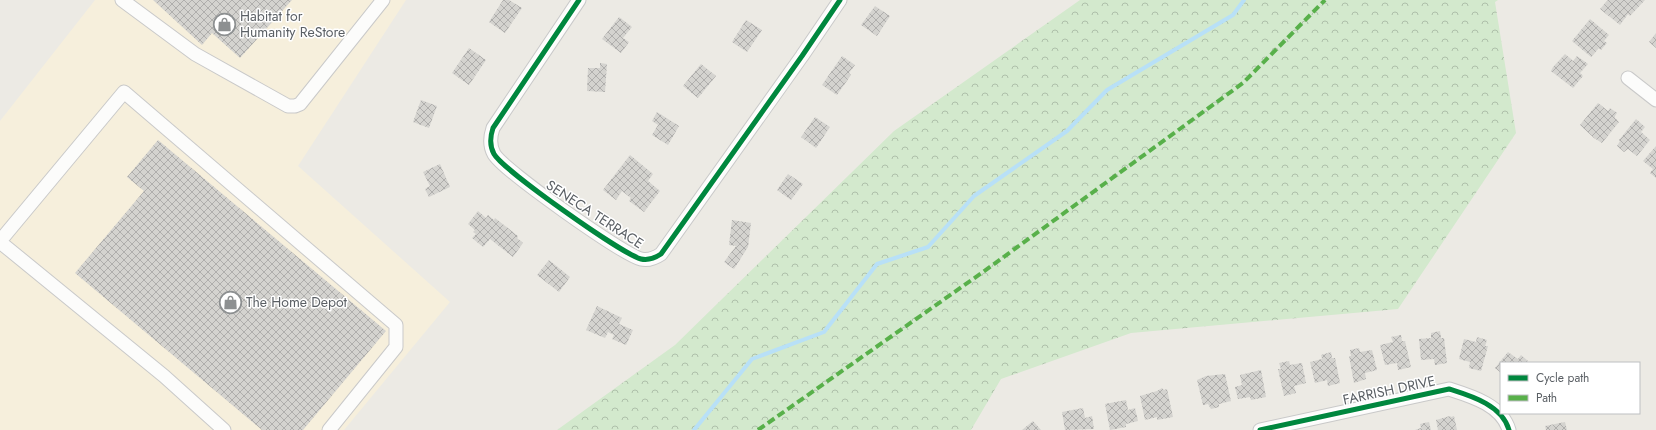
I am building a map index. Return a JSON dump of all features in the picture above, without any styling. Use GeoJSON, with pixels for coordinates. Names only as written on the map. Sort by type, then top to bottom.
{"type":"FeatureCollection","features":[{"type":"Feature","properties":{"kind":"street"},"geometry":{"type":"LineString","coordinates":[[122,0],[195,54],[288,106],[300,104],[382,0]]}},
{"type":"Feature","properties":{"kind":"street","name":"SENECA TERRACE"},"geometry":{"type":"LineString","coordinates":[[579,0],[493,128],[490,137],[491,147],[495,156],[519,178],[604,238],[641,259],[649,260],[661,254],[798,63],[840,0]]}},
{"type":"Feature","properties":{"kind":"street"},"geometry":{"type":"LineString","coordinates":[[1628,78],[1656,100]]}},
{"type":"Feature","properties":{"kind":"street"},"geometry":{"type":"LineString","coordinates":[[224,430],[164,376],[0,241],[124,92],[396,325],[396,347],[329,430]]}},
{"type":"Feature","properties":{"kind":"street","name":"FARRISH DRIVE"},"geometry":{"type":"LineString","coordinates":[[1260,430],[1449,389],[1470,396],[1496,410],[1509,430]]}},
{"type":"Feature","properties":{"kind":"shaded area"},"geometry":{"type":"Polygon","coordinates":[[[95,0],[406,0],[298,166],[450,302],[344,430],[0,430],[0,121],[95,0]]]}},
{"type":"Feature","properties":{"kind":"green space"},"geometry":{"type":"Polygon","coordinates":[[[1080,0],[1498,0],[1495,2],[1516,133],[1398,309],[1131,333],[1001,379],[971,430],[557,430],[675,345],[894,131],[1080,0]]]}},
{"type":"Feature","properties":{"kind":"building","name":"Habitat for Humanity ReStore"},"geometry":{"type":"Polygon","coordinates":[[[153,0],[292,0],[240,58],[212,33],[202,45],[153,0]]]}},
{"type":"Feature","properties":{"kind":"building"},"geometry":{"type":"Polygon","coordinates":[[[503,0],[509,0],[522,8],[505,33],[489,22],[503,0]]]}},
{"type":"Feature","properties":{"kind":"building"},"geometry":{"type":"Polygon","coordinates":[[[1608,0],[1645,0],[1630,16],[1628,14],[1620,25],[1600,9],[1608,0]]]}},
{"type":"Feature","properties":{"kind":"building"},"geometry":{"type":"Polygon","coordinates":[[[875,6],[890,16],[877,36],[861,25],[875,6]]]}},
{"type":"Feature","properties":{"kind":"building"},"geometry":{"type":"Polygon","coordinates":[[[619,17],[632,27],[623,38],[629,42],[621,53],[602,39],[619,17]]]}},
{"type":"Feature","properties":{"kind":"building"},"geometry":{"type":"Polygon","coordinates":[[[1590,19],[1609,35],[1604,41],[1607,43],[1601,50],[1599,48],[1591,57],[1572,41],[1590,19]]]}},
{"type":"Feature","properties":{"kind":"building"},"geometry":{"type":"Polygon","coordinates":[[[746,20],[762,30],[747,52],[732,42],[746,20]]]}},
{"type":"Feature","properties":{"kind":"building"},"geometry":{"type":"Polygon","coordinates":[[[1656,33],[1656,48],[1649,42],[1656,33]]]}},
{"type":"Feature","properties":{"kind":"building"},"geometry":{"type":"Polygon","coordinates":[[[469,48],[486,60],[469,85],[452,73],[469,48]]]}},
{"type":"Feature","properties":{"kind":"building"},"geometry":{"type":"Polygon","coordinates":[[[1565,54],[1573,61],[1577,56],[1588,64],[1580,73],[1583,76],[1573,88],[1551,71],[1565,54]]]}},
{"type":"Feature","properties":{"kind":"building"},"geometry":{"type":"Polygon","coordinates":[[[842,56],[855,65],[849,73],[851,75],[837,95],[822,85],[842,56]]]}},
{"type":"Feature","properties":{"kind":"building"},"geometry":{"type":"Polygon","coordinates":[[[600,63],[607,64],[605,92],[587,91],[588,68],[600,68],[600,63]]]}},
{"type":"Feature","properties":{"kind":"building"},"geometry":{"type":"Polygon","coordinates":[[[701,64],[716,76],[698,98],[683,86],[701,64]]]}},
{"type":"Feature","properties":{"kind":"building"},"geometry":{"type":"Polygon","coordinates":[[[421,100],[437,106],[429,128],[413,122],[421,100]]]}},
{"type":"Feature","properties":{"kind":"building"},"geometry":{"type":"Polygon","coordinates":[[[1598,103],[1608,111],[1610,108],[1617,113],[1615,118],[1619,122],[1602,143],[1580,125],[1598,103]]]}},
{"type":"Feature","properties":{"kind":"building"},"geometry":{"type":"Polygon","coordinates":[[[657,112],[679,126],[668,145],[652,135],[658,125],[652,121],[657,112]]]}},
{"type":"Feature","properties":{"kind":"building"},"geometry":{"type":"Polygon","coordinates":[[[815,117],[830,127],[816,148],[801,137],[815,117]]]}},
{"type":"Feature","properties":{"kind":"building"},"geometry":{"type":"Polygon","coordinates":[[[1636,119],[1645,127],[1641,132],[1650,140],[1637,156],[1628,149],[1624,152],[1617,146],[1620,141],[1619,140],[1636,119]]]}},
{"type":"Feature","properties":{"kind":"building","name":"The Home Depot"},"geometry":{"type":"Polygon","coordinates":[[[158,140],[386,331],[303,430],[262,430],[75,273],[144,191],[127,177],[158,140]]]}},
{"type":"Feature","properties":{"kind":"building"},"geometry":{"type":"Polygon","coordinates":[[[1656,146],[1656,178],[1650,173],[1653,169],[1643,161],[1656,146]]]}},
{"type":"Feature","properties":{"kind":"building"},"geometry":{"type":"Polygon","coordinates":[[[630,155],[653,174],[648,181],[660,191],[644,212],[629,201],[631,198],[622,191],[616,200],[603,190],[630,155]]]}},
{"type":"Feature","properties":{"kind":"building"},"geometry":{"type":"Polygon","coordinates":[[[440,164],[450,187],[429,197],[425,189],[430,186],[423,172],[440,164]]]}},
{"type":"Feature","properties":{"kind":"building"},"geometry":{"type":"Polygon","coordinates":[[[788,174],[803,184],[791,200],[777,190],[788,174]]]}},
{"type":"Feature","properties":{"kind":"building"},"geometry":{"type":"Polygon","coordinates":[[[478,211],[486,218],[488,215],[494,220],[495,218],[518,236],[517,238],[523,243],[513,257],[490,239],[483,247],[472,238],[476,234],[473,232],[475,230],[468,224],[478,211]]]}},
{"type":"Feature","properties":{"kind":"building"},"geometry":{"type":"Polygon","coordinates":[[[732,220],[751,223],[748,247],[734,269],[724,262],[736,246],[729,245],[732,220]]]}},
{"type":"Feature","properties":{"kind":"building"},"geometry":{"type":"Polygon","coordinates":[[[549,260],[570,277],[559,292],[537,275],[549,260]]]}},
{"type":"Feature","properties":{"kind":"building"},"geometry":{"type":"Polygon","coordinates":[[[597,306],[622,318],[619,324],[633,330],[626,345],[612,339],[614,335],[608,332],[605,338],[586,330],[597,306]]]}},
{"type":"Feature","properties":{"kind":"building"},"geometry":{"type":"Polygon","coordinates":[[[1440,331],[1441,338],[1444,338],[1447,363],[1435,365],[1434,359],[1421,360],[1419,339],[1431,338],[1431,333],[1440,331]]]}},
{"type":"Feature","properties":{"kind":"building"},"geometry":{"type":"Polygon","coordinates":[[[1401,335],[1402,341],[1405,341],[1411,367],[1398,370],[1397,363],[1385,365],[1380,345],[1393,342],[1391,337],[1401,335]]]}},
{"type":"Feature","properties":{"kind":"building"},"geometry":{"type":"Polygon","coordinates":[[[1477,337],[1487,340],[1485,346],[1488,346],[1481,371],[1469,368],[1470,362],[1459,359],[1464,339],[1476,342],[1477,337]]]}},
{"type":"Feature","properties":{"kind":"building"},"geometry":{"type":"Polygon","coordinates":[[[1359,348],[1360,352],[1372,350],[1377,370],[1365,373],[1366,379],[1354,383],[1349,356],[1351,356],[1350,350],[1359,348]]]}},
{"type":"Feature","properties":{"kind":"building"},"geometry":{"type":"Polygon","coordinates":[[[1331,352],[1332,358],[1335,358],[1340,383],[1328,386],[1327,380],[1315,383],[1310,362],[1322,359],[1321,355],[1331,352]]]}},
{"type":"Feature","properties":{"kind":"building"},"geometry":{"type":"Polygon","coordinates":[[[1508,352],[1518,359],[1521,355],[1528,361],[1500,362],[1500,372],[1495,368],[1508,352]]]}},
{"type":"Feature","properties":{"kind":"building"},"geometry":{"type":"Polygon","coordinates":[[[1289,361],[1290,365],[1302,363],[1306,383],[1294,386],[1296,393],[1284,396],[1278,369],[1281,369],[1279,363],[1289,361]]]}},
{"type":"Feature","properties":{"kind":"building"},"geometry":{"type":"Polygon","coordinates":[[[1261,370],[1266,397],[1251,400],[1250,397],[1238,399],[1235,387],[1242,385],[1240,375],[1261,370]]]}},
{"type":"Feature","properties":{"kind":"building"},"geometry":{"type":"Polygon","coordinates":[[[1225,374],[1231,401],[1219,404],[1219,407],[1211,409],[1208,404],[1203,405],[1197,380],[1206,376],[1225,374]]]}},
{"type":"Feature","properties":{"kind":"building"},"geometry":{"type":"Polygon","coordinates":[[[1162,388],[1164,390],[1167,389],[1173,417],[1157,420],[1157,417],[1145,420],[1140,396],[1162,388]]]}},
{"type":"Feature","properties":{"kind":"building"},"geometry":{"type":"Polygon","coordinates":[[[1126,400],[1128,410],[1135,408],[1138,421],[1126,424],[1126,427],[1110,430],[1105,404],[1126,400]]]}},
{"type":"Feature","properties":{"kind":"building"},"geometry":{"type":"Polygon","coordinates":[[[1083,408],[1085,418],[1092,416],[1094,429],[1065,430],[1062,412],[1083,408]]]}},
{"type":"Feature","properties":{"kind":"building"},"geometry":{"type":"Polygon","coordinates":[[[1454,416],[1457,430],[1438,430],[1436,420],[1454,416]]]}},
{"type":"Feature","properties":{"kind":"building"},"geometry":{"type":"Polygon","coordinates":[[[1033,421],[1041,430],[1022,430],[1033,421]]]}},
{"type":"Feature","properties":{"kind":"building"},"geometry":{"type":"Polygon","coordinates":[[[1429,422],[1431,430],[1415,430],[1421,428],[1420,424],[1429,422]]]}},
{"type":"Feature","properties":{"kind":"building"},"geometry":{"type":"Polygon","coordinates":[[[1565,422],[1567,430],[1546,430],[1545,426],[1565,422]]]}},
{"type":"Feature","properties":{"kind":"waterway"},"geometry":{"type":"LineString","coordinates":[[694,430],[752,359],[824,332],[877,264],[928,247],[974,196],[1067,131],[1107,90],[1233,15],[1244,0]]}},
{"type":"Feature","properties":{"kind":"marked path"},"geometry":{"type":"LineString","coordinates":[[758,430],[983,272],[1243,83],[1325,0]]}},
{"type":"Feature","properties":{"kind":"cycle path"},"geometry":{"type":"LineString","coordinates":[[579,0],[493,128],[491,147],[494,154],[502,163],[539,193],[611,243],[630,254],[647,260],[661,254],[840,0]]}},
{"type":"Feature","properties":{"kind":"cycle path"},"geometry":{"type":"LineString","coordinates":[[1260,430],[1449,389],[1476,398],[1493,408],[1500,414],[1509,430]]}},
{"type":"Feature","properties":{"kind":"place","name":"Habitat for Humanity ReStore"},"geometry":{"type":"Point","coordinates":[224,24]}},
{"type":"Feature","properties":{"kind":"place","name":"The Home Depot"},"geometry":{"type":"Point","coordinates":[230,302]}}]}
